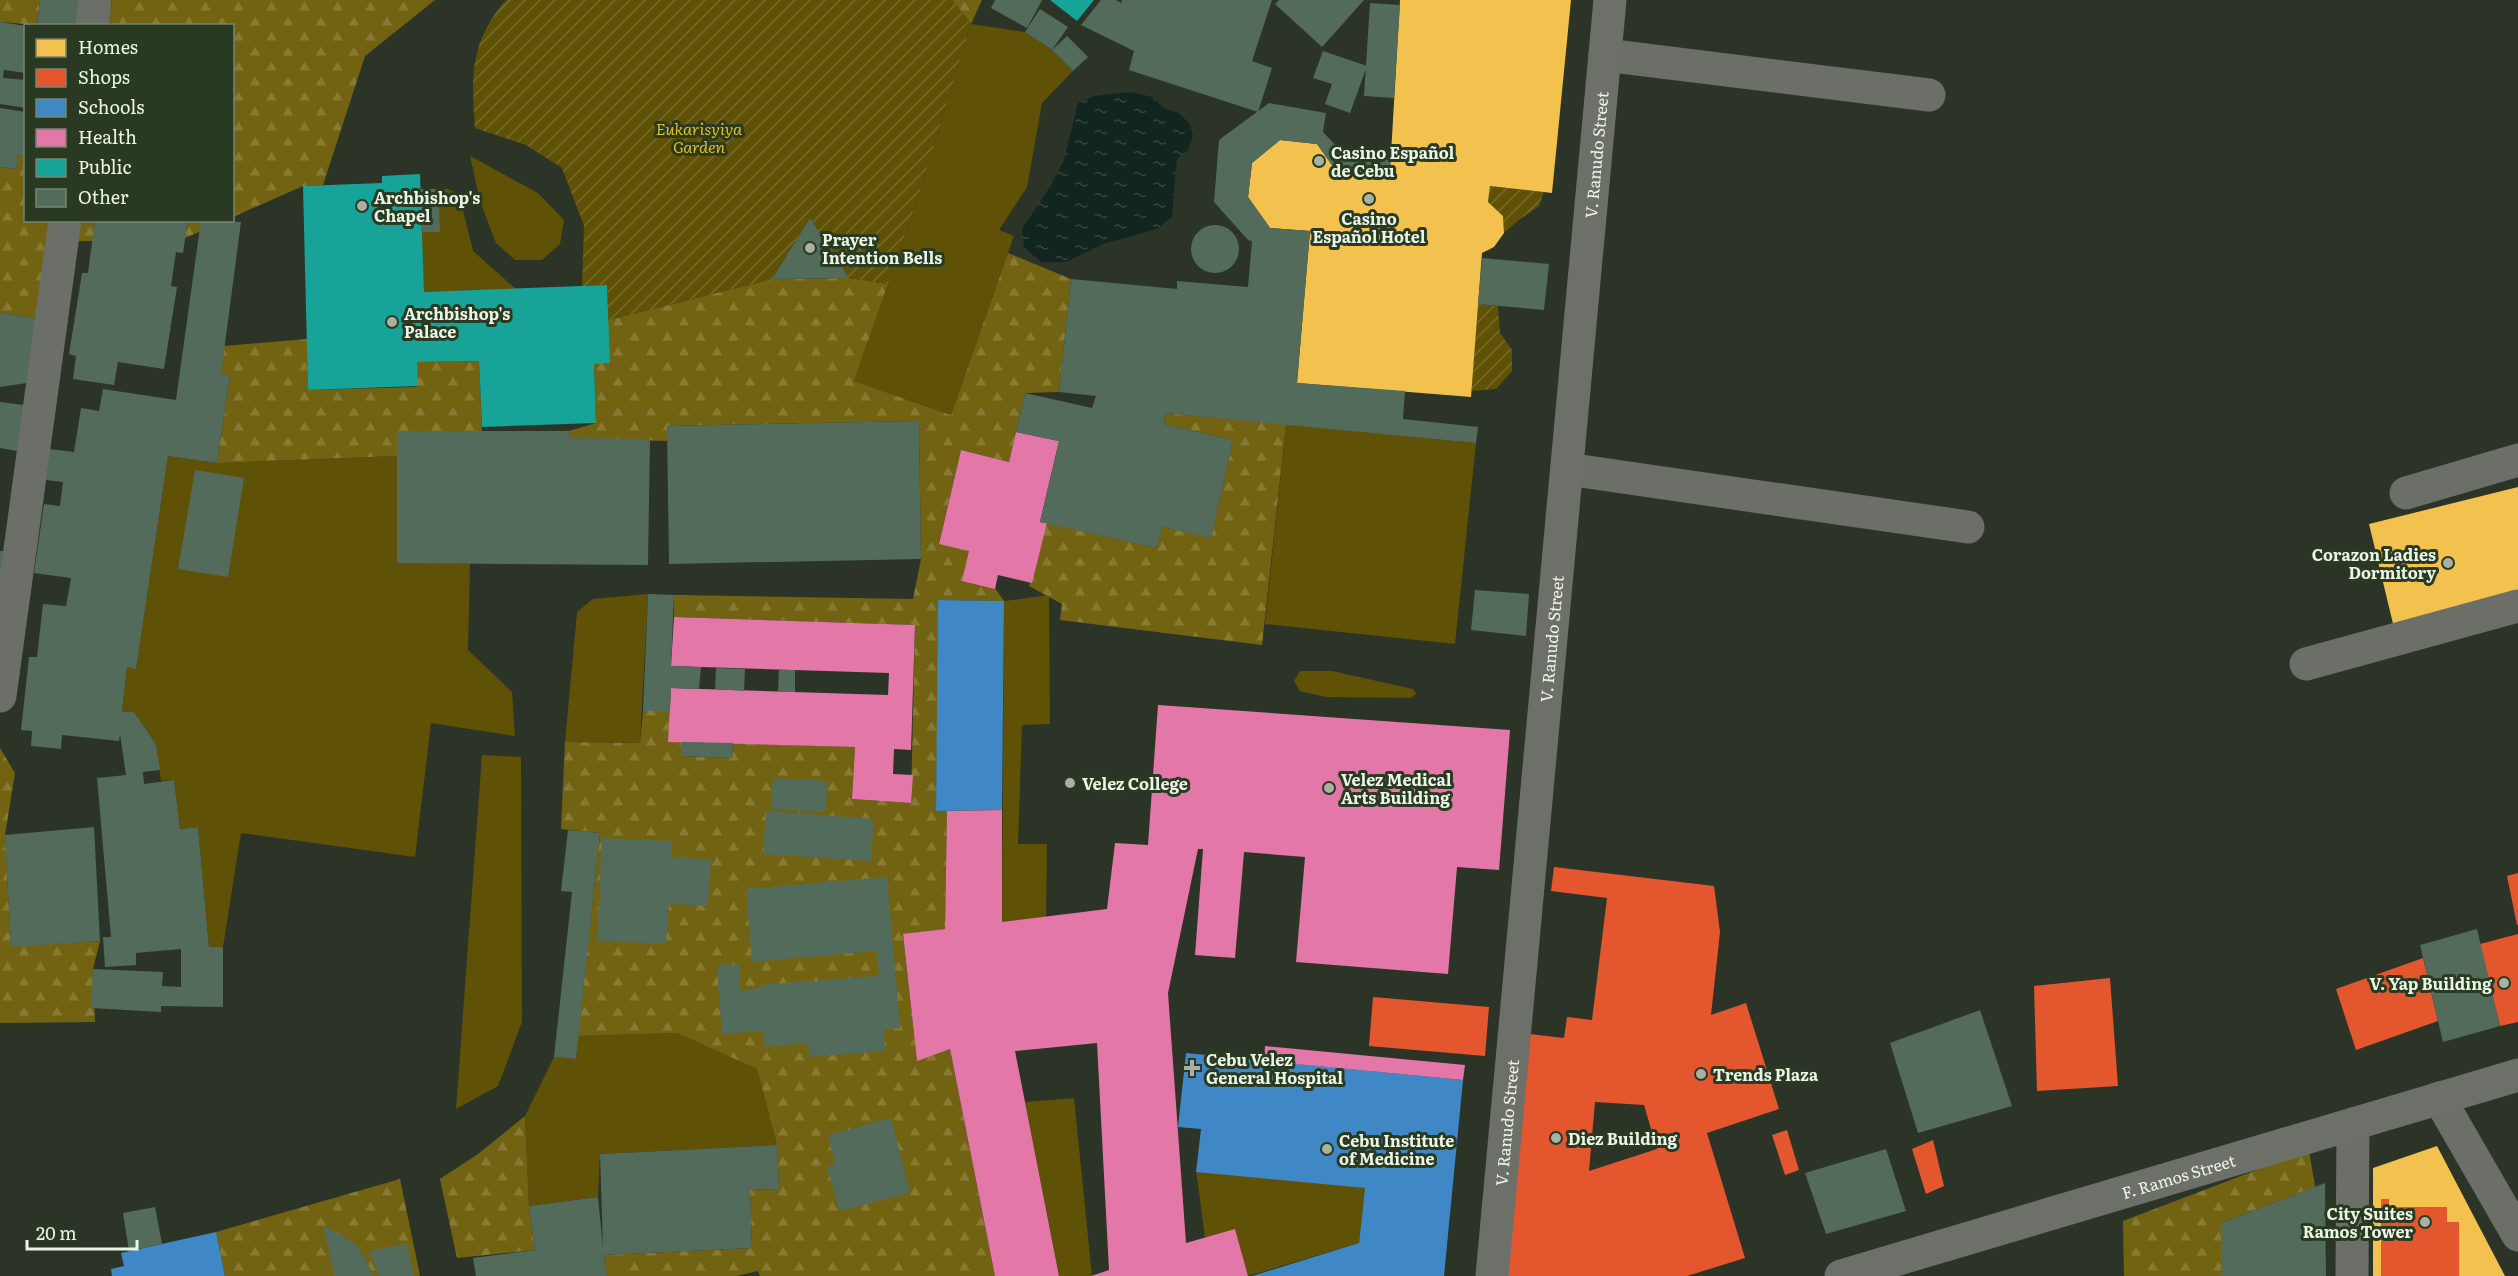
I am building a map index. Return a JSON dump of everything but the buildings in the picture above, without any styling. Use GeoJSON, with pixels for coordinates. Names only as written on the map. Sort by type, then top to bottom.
{"type":"FeatureCollection","features":[{"type":"Feature","properties":{"kind":"street"},"geometry":{"type":"LineString","coordinates":[[92,24],[95,0]]}},
{"type":"Feature","properties":{"kind":"street","name":"V. Ranudo Street"},"geometry":{"type":"LineString","coordinates":[[1492,1276],[1610,0]]}},
{"type":"Feature","properties":{"kind":"street"},"geometry":{"type":"LineString","coordinates":[[1605,55],[1929,95]]}},
{"type":"Feature","properties":{"kind":"street"},"geometry":{"type":"LineString","coordinates":[[0,696],[65,222]]}},
{"type":"Feature","properties":{"kind":"street"},"geometry":{"type":"LineString","coordinates":[[2406,493],[2518,460]]}},
{"type":"Feature","properties":{"kind":"street"},"geometry":{"type":"LineString","coordinates":[[1567,470],[1968,527]]}},
{"type":"Feature","properties":{"kind":"street"},"geometry":{"type":"LineString","coordinates":[[2306,664],[2518,606]]}},
{"type":"Feature","properties":{"kind":"street","name":"F. Ramos Street"},"geometry":{"type":"LineString","coordinates":[[1841,1276],[2518,1075]]}},
{"type":"Feature","properties":{"kind":"street"},"geometry":{"type":"LineString","coordinates":[[2439,1098],[2518,1235]]}},
{"type":"Feature","properties":{"kind":"street"},"geometry":{"type":"LineString","coordinates":[[2352,1276],[2353,1124]]}},
{"type":"Feature","properties":{"kind":"green space"},"geometry":{"type":"Polygon","coordinates":[[[0,0],[40,0],[37,24],[0,22],[0,0]]]}},
{"type":"Feature","properties":{"kind":"green space"},"geometry":{"type":"Polygon","coordinates":[[[112,0],[435,0],[365,56],[323,185],[303,186],[234,217],[234,24],[108,24],[112,0]]]}},
{"type":"Feature","properties":{"kind":"green space","name":"Eukarisyiya Garden"},"geometry":{"type":"Polygon","coordinates":[[[506,0],[952,0],[971,24],[917,201],[888,284],[849,278],[810,218],[772,279],[608,320],[607,285],[582,286],[584,226],[562,168],[526,145],[475,128],[473,92],[479,45],[494,15],[506,0]]]}},
{"type":"Feature","properties":{"kind":"green space"},"geometry":{"type":"Polygon","coordinates":[[[952,0],[982,0],[971,24],[952,0]]]}},
{"type":"Feature","properties":{"kind":"green space"},"geometry":{"type":"Polygon","coordinates":[[[971,24],[1025,32],[1052,50],[1073,71],[1042,103],[1027,187],[999,230],[1014,236],[951,415],[854,381],[917,201],[971,24]]]}},
{"type":"Feature","properties":{"kind":"green space"},"geometry":{"type":"Polygon","coordinates":[[[18,155],[24,156],[24,222],[51,222],[36,318],[0,313],[0,167],[16,169],[18,155]]]}},
{"type":"Feature","properties":{"kind":"green space"},"geometry":{"type":"Polygon","coordinates":[[[470,156],[538,193],[564,220],[560,244],[542,260],[515,260],[496,243],[480,201],[470,156]]]}},
{"type":"Feature","properties":{"kind":"green space"},"geometry":{"type":"Polygon","coordinates":[[[1490,186],[1544,192],[1539,206],[1504,233],[1503,216],[1488,202],[1490,186]]]}},
{"type":"Feature","properties":{"kind":"green space"},"geometry":{"type":"Polygon","coordinates":[[[439,189],[448,189],[459,194],[473,251],[516,289],[424,292],[421,232],[440,232],[439,189]]]}},
{"type":"Feature","properties":{"kind":"green space"},"geometry":{"type":"Polygon","coordinates":[[[79,222],[95,222],[93,241],[76,241],[79,222]]]}},
{"type":"Feature","properties":{"kind":"green space"},"geometry":{"type":"Polygon","coordinates":[[[188,222],[223,222],[185,238],[188,222]]]}},
{"type":"Feature","properties":{"kind":"green space"},"geometry":{"type":"Polygon","coordinates":[[[1008,253],[1071,279],[1059,392],[1025,393],[1009,462],[961,450],[939,543],[969,551],[1004,601],[939,600],[936,811],[947,811],[945,929],[903,935],[917,1060],[950,1049],[995,1276],[760,1276],[758,1271],[737,1276],[607,1276],[604,1255],[752,1248],[750,1190],[779,1189],[777,1145],[757,1069],[677,1033],[578,1036],[600,833],[561,829],[565,742],[640,743],[643,711],[670,711],[681,742],[681,756],[732,758],[733,743],[855,747],[852,799],[911,803],[915,625],[674,617],[674,595],[913,599],[921,559],[919,421],[667,426],[667,441],[570,438],[569,431],[596,423],[594,364],[608,320],[772,279],[849,278],[888,284],[854,381],[951,415],[1008,253]]]}},
{"type":"Feature","properties":{"kind":"green space"},"geometry":{"type":"Polygon","coordinates":[[[1478,304],[1498,306],[1500,333],[1512,350],[1512,371],[1496,389],[1471,391],[1478,304]]]}},
{"type":"Feature","properties":{"kind":"green space"},"geometry":{"type":"Polygon","coordinates":[[[307,339],[308,390],[417,387],[417,362],[479,361],[482,431],[397,431],[397,456],[217,463],[230,375],[221,374],[224,346],[307,339]]]}},
{"type":"Feature","properties":{"kind":"green space"},"geometry":{"type":"Polygon","coordinates":[[[1165,413],[1286,424],[1262,645],[1060,620],[1062,604],[1029,586],[1047,523],[1157,548],[1162,527],[1211,537],[1233,440],[1164,424],[1165,413]]]}},
{"type":"Feature","properties":{"kind":"green space"},"geometry":{"type":"Polygon","coordinates":[[[1286,424],[1476,443],[1455,644],[1265,624],[1286,424]]]}},
{"type":"Feature","properties":{"kind":"green space"},"geometry":{"type":"Polygon","coordinates":[[[168,456],[217,463],[397,456],[397,563],[470,563],[468,650],[512,692],[515,736],[431,723],[415,857],[241,833],[223,947],[209,947],[198,827],[180,829],[174,780],[161,781],[156,744],[134,712],[122,712],[127,667],[136,668],[168,456]]]}},
{"type":"Feature","properties":{"kind":"green space"},"geometry":{"type":"Polygon","coordinates":[[[648,594],[640,743],[565,742],[577,612],[593,599],[648,594]]]}},
{"type":"Feature","properties":{"kind":"green space"},"geometry":{"type":"Polygon","coordinates":[[[1049,595],[1050,724],[1022,725],[1018,844],[1047,844],[1046,917],[1002,922],[1004,601],[1049,595]]]}},
{"type":"Feature","properties":{"kind":"green space"},"geometry":{"type":"Polygon","coordinates":[[[1300,671],[1332,671],[1413,689],[1416,694],[1411,698],[1326,697],[1300,691],[1294,681],[1300,671]]]}},
{"type":"Feature","properties":{"kind":"green space"},"geometry":{"type":"Polygon","coordinates":[[[0,748],[15,773],[5,835],[11,946],[100,941],[93,969],[95,1022],[0,1023],[0,748]]]}},
{"type":"Feature","properties":{"kind":"green space"},"geometry":{"type":"Polygon","coordinates":[[[482,755],[521,757],[522,1022],[498,1086],[456,1109],[482,755]]]}},
{"type":"Feature","properties":{"kind":"green space"},"geometry":{"type":"Polygon","coordinates":[[[677,1033],[757,1069],[777,1145],[600,1154],[598,1197],[529,1206],[525,1116],[554,1057],[576,1059],[578,1036],[677,1033]]]}},
{"type":"Feature","properties":{"kind":"green space"},"geometry":{"type":"Polygon","coordinates":[[[1074,1098],[1092,1276],[1059,1276],[1025,1102],[1074,1098]]]}},
{"type":"Feature","properties":{"kind":"green space"},"geometry":{"type":"Polygon","coordinates":[[[525,1116],[529,1206],[535,1250],[457,1258],[440,1179],[478,1154],[525,1116]]]}},
{"type":"Feature","properties":{"kind":"green space"},"geometry":{"type":"Polygon","coordinates":[[[2309,1150],[2315,1187],[2221,1223],[2221,1276],[2124,1276],[2123,1221],[2309,1150]]]}},
{"type":"Feature","properties":{"kind":"green space"},"geometry":{"type":"Polygon","coordinates":[[[1196,1169],[1365,1188],[1359,1243],[1248,1276],[1235,1230],[1205,1238],[1196,1169]]]}},
{"type":"Feature","properties":{"kind":"green space"},"geometry":{"type":"Polygon","coordinates":[[[400,1179],[420,1276],[225,1276],[216,1232],[400,1179]]]}},
{"type":"Feature","properties":{"kind":"water"},"geometry":{"type":"Polygon","coordinates":[[[1131,92],[1152,97],[1165,109],[1179,113],[1189,123],[1193,136],[1188,150],[1177,159],[1172,217],[1157,229],[1106,243],[1066,262],[1041,262],[1024,247],[1022,229],[1051,185],[1064,160],[1078,103],[1094,96],[1131,92]]]}},
{"type":"Feature","properties":{"kind":"place","name":"Casino Español de Cebu"},"geometry":{"type":"Point","coordinates":[1319,161]}},
{"type":"Feature","properties":{"kind":"place","name":"Casino Español Hotel"},"geometry":{"type":"Point","coordinates":[1369,199]}},
{"type":"Feature","properties":{"kind":"place","name":"Archbishop's Chapel"},"geometry":{"type":"Point","coordinates":[362,206]}},
{"type":"Feature","properties":{"kind":"place","name":"Prayer Intention Bells"},"geometry":{"type":"Point","coordinates":[810,248]}},
{"type":"Feature","properties":{"kind":"place","name":"Archbishop's Palace"},"geometry":{"type":"Point","coordinates":[392,322]}},
{"type":"Feature","properties":{"kind":"place","name":"Corazon Ladies Dormitory"},"geometry":{"type":"Point","coordinates":[2448,563]}},
{"type":"Feature","properties":{"kind":"place","name":"Velez College"},"geometry":{"type":"Point","coordinates":[1070,783]}},
{"type":"Feature","properties":{"kind":"place","name":"Velez Medical Arts Building"},"geometry":{"type":"Point","coordinates":[1329,788]}},
{"type":"Feature","properties":{"kind":"place","name":"V. Yap Building"},"geometry":{"type":"Point","coordinates":[2504,983]}},
{"type":"Feature","properties":{"kind":"place","name":"Cebu Velez General Hospital"},"geometry":{"type":"Point","coordinates":[1192,1068]}},
{"type":"Feature","properties":{"kind":"place","name":"Trends Plaza"},"geometry":{"type":"Point","coordinates":[1701,1074]}},
{"type":"Feature","properties":{"kind":"place","name":"Diez Building"},"geometry":{"type":"Point","coordinates":[1556,1138]}},
{"type":"Feature","properties":{"kind":"place","name":"Cebu Institute of Medicine"},"geometry":{"type":"Point","coordinates":[1327,1149]}},
{"type":"Feature","properties":{"kind":"place","name":"City Suites Ramos Tower"},"geometry":{"type":"Point","coordinates":[2425,1222]}}]}
